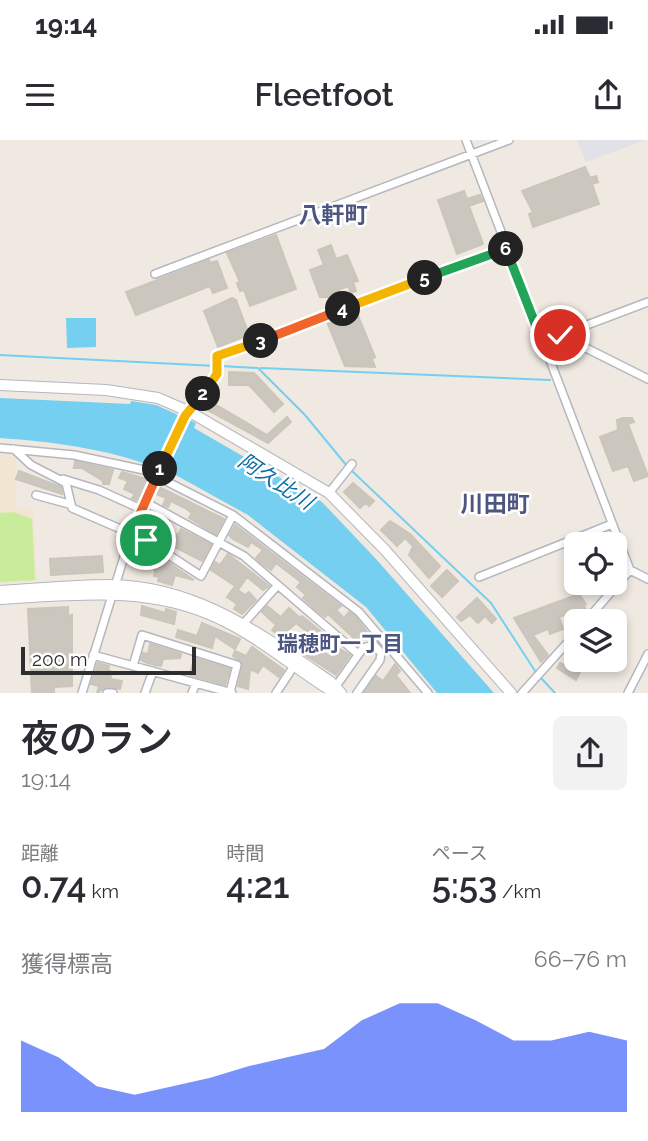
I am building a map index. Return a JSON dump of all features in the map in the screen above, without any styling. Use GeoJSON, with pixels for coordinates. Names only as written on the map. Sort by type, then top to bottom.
{"type":"FeatureCollection","features":[{"type":"Feature","properties":{"kind":"street"},"geometry":{"type":"LineString","coordinates":[[466,140],[630,570],[648,579]]}},
{"type":"Feature","properties":{"kind":"street"},"geometry":{"type":"LineString","coordinates":[[155,274],[509,140]]}},
{"type":"Feature","properties":{"kind":"street"},"geometry":{"type":"LineString","coordinates":[[82,693],[131,534],[188,414],[217,374],[217,359],[506,248]]}},
{"type":"Feature","properties":{"kind":"street"},"geometry":{"type":"LineString","coordinates":[[542,342],[648,302]]}},
{"type":"Feature","properties":{"kind":"street"},"geometry":{"type":"LineString","coordinates":[[560,335],[648,379]]}},
{"type":"Feature","properties":{"kind":"street"},"geometry":{"type":"LineString","coordinates":[[0,385],[128,392],[158,398],[329,493],[385,550],[511,693]]}},
{"type":"Feature","properties":{"kind":"street"},"geometry":{"type":"LineString","coordinates":[[0,447],[85,458],[159,474],[233,515],[359,612],[428,693]]}},
{"type":"Feature","properties":{"kind":"street"},"geometry":{"type":"LineString","coordinates":[[14,449],[31,465],[62,479],[143,505],[244,556],[358,654]]}},
{"type":"Feature","properties":{"kind":"street"},"geometry":{"type":"LineString","coordinates":[[329,493],[352,464]]}},
{"type":"Feature","properties":{"kind":"street"},"geometry":{"type":"LineString","coordinates":[[62,479],[67,487],[69,503]]}},
{"type":"Feature","properties":{"kind":"street"},"geometry":{"type":"LineString","coordinates":[[37,495],[69,503],[78,510],[131,534],[201,576],[233,515]]}},
{"type":"Feature","properties":{"kind":"street"},"geometry":{"type":"LineString","coordinates":[[478,577],[612,524]]}},
{"type":"Feature","properties":{"kind":"street"},"geometry":{"type":"LineString","coordinates":[[596,609],[630,570]]}},
{"type":"Feature","properties":{"kind":"street"},"geometry":{"type":"LineString","coordinates":[[244,623],[277,586]]}},
{"type":"Feature","properties":{"kind":"street"},"geometry":{"type":"LineString","coordinates":[[0,591],[114,589],[172,593],[244,623],[331,682],[335,692]]}},
{"type":"Feature","properties":{"kind":"street"},"geometry":{"type":"LineString","coordinates":[[0,600],[114,589],[153,597],[201,611],[238,629],[335,692]]}},
{"type":"Feature","properties":{"kind":"street"},"geometry":{"type":"LineString","coordinates":[[93,655],[231,693],[237,665],[142,635],[133,666]]}},
{"type":"Feature","properties":{"kind":"street"},"geometry":{"type":"LineString","coordinates":[[335,692],[358,654],[369,645],[377,647],[381,656],[357,693]]}},
{"type":"Feature","properties":{"kind":"street"},"geometry":{"type":"LineString","coordinates":[[522,693],[564,646]]}},
{"type":"Feature","properties":{"kind":"street"},"geometry":{"type":"LineString","coordinates":[[628,693],[648,654]]}},
{"type":"Feature","properties":{"kind":"street"},"geometry":{"type":"LineString","coordinates":[[276,693],[294,666]]}},
{"type":"Feature","properties":{"kind":"street"},"geometry":{"type":"LineString","coordinates":[[145,693],[153,671]]}},
{"type":"Feature","properties":{"kind":"street"},"geometry":{"type":"LineString","coordinates":[[192,693],[197,683]]}},
{"type":"Feature","properties":{"kind":"street"},"geometry":{"type":"LineString","coordinates":[[107,693],[113,693]]}},
{"type":"Feature","properties":{"kind":"shaded area"},"geometry":{"type":"Polygon","coordinates":[[[577,140],[646,140],[586,162],[577,140]]]}},
{"type":"Feature","properties":{"kind":"shaded area"},"geometry":{"type":"Polygon","coordinates":[[[0,451],[16,456],[16,506],[33,510],[37,581],[0,584],[0,451]]]}},
{"type":"Feature","properties":{"kind":"green space"},"geometry":{"type":"Polygon","coordinates":[[[13,512],[32,519],[35,580],[0,582],[0,513],[13,512]]]}},
{"type":"Feature","properties":{"kind":"water"},"geometry":{"type":"Polygon","coordinates":[[[66,318],[96,318],[96,347],[67,348],[66,318]]]}},
{"type":"Feature","properties":{"kind":"water","name":"阿久比川"},"geometry":{"type":"Polygon","coordinates":[[[0,398],[130,404],[131,401],[156,405],[196,423],[194,428],[322,502],[494,693],[437,693],[366,607],[248,515],[172,473],[170,475],[133,460],[88,449],[0,438],[0,398]]]}},
{"type":"Feature","properties":{"kind":"building"},"geometry":{"type":"Polygon","coordinates":[[[585,167],[590,178],[596,176],[598,182],[592,184],[599,204],[533,227],[529,214],[533,212],[522,191],[585,167]]]}},
{"type":"Feature","properties":{"kind":"building"},"geometry":{"type":"Polygon","coordinates":[[[464,191],[467,199],[480,195],[483,201],[469,206],[483,244],[457,254],[438,200],[464,191]]]}},
{"type":"Feature","properties":{"kind":"building"},"geometry":{"type":"Polygon","coordinates":[[[276,235],[296,289],[250,306],[244,290],[240,291],[237,283],[240,282],[227,253],[276,235]]]}},
{"type":"Feature","properties":{"kind":"building"},"geometry":{"type":"Polygon","coordinates":[[[331,245],[336,259],[347,255],[358,281],[353,282],[356,291],[351,293],[348,286],[338,290],[334,297],[320,297],[310,270],[324,265],[318,250],[331,245]]]}},
{"type":"Feature","properties":{"kind":"building"},"geometry":{"type":"Polygon","coordinates":[[[209,260],[210,263],[217,261],[227,288],[213,293],[210,286],[136,315],[126,292],[209,260]]]}},
{"type":"Feature","properties":{"kind":"building"},"geometry":{"type":"Polygon","coordinates":[[[232,298],[236,300],[249,335],[218,347],[204,311],[232,298]]]}},
{"type":"Feature","properties":{"kind":"building"},"geometry":{"type":"Polygon","coordinates":[[[356,311],[375,357],[372,359],[375,367],[345,366],[327,322],[333,319],[336,324],[345,321],[343,316],[356,311]]]}},
{"type":"Feature","properties":{"kind":"building"},"geometry":{"type":"Polygon","coordinates":[[[229,372],[254,373],[283,404],[274,412],[249,385],[229,385],[229,372]]]}},
{"type":"Feature","properties":{"kind":"building"},"geometry":{"type":"Polygon","coordinates":[[[208,400],[267,435],[287,417],[291,422],[268,443],[204,408],[208,400]]]}},
{"type":"Feature","properties":{"kind":"building"},"geometry":{"type":"Polygon","coordinates":[[[632,418],[634,422],[628,424],[648,476],[634,481],[628,466],[613,471],[600,437],[618,430],[617,420],[632,418]]]}},
{"type":"Feature","properties":{"kind":"building"},"geometry":{"type":"Polygon","coordinates":[[[75,461],[113,470],[109,484],[103,484],[103,481],[82,468],[74,468],[75,461]]]}},
{"type":"Feature","properties":{"kind":"building"},"geometry":{"type":"Polygon","coordinates":[[[19,471],[61,487],[62,494],[16,479],[19,471]]]}},
{"type":"Feature","properties":{"kind":"building"},"geometry":{"type":"Polygon","coordinates":[[[122,472],[149,480],[139,501],[132,498],[135,494],[124,489],[128,481],[119,478],[122,472]]]}},
{"type":"Feature","properties":{"kind":"building"},"geometry":{"type":"Polygon","coordinates":[[[353,483],[374,501],[369,506],[366,503],[360,508],[344,492],[353,483]]]}},
{"type":"Feature","properties":{"kind":"building"},"geometry":{"type":"Polygon","coordinates":[[[159,487],[224,519],[216,534],[189,518],[192,513],[185,508],[171,501],[168,507],[163,505],[166,498],[156,494],[159,487]]]}},
{"type":"Feature","properties":{"kind":"building"},"geometry":{"type":"Polygon","coordinates":[[[390,521],[410,534],[440,566],[429,578],[409,555],[413,546],[405,538],[397,546],[381,530],[390,521]]]}},
{"type":"Feature","properties":{"kind":"building"},"geometry":{"type":"Polygon","coordinates":[[[160,525],[178,535],[181,529],[211,545],[202,561],[171,545],[169,548],[163,544],[167,538],[156,533],[160,525]]]}},
{"type":"Feature","properties":{"kind":"building"},"geometry":{"type":"Polygon","coordinates":[[[235,525],[341,606],[336,610],[344,618],[349,612],[355,616],[368,633],[358,642],[328,614],[325,617],[317,611],[303,598],[306,595],[297,587],[301,582],[276,563],[271,570],[256,558],[263,550],[251,542],[248,547],[229,535],[235,525]]]}},
{"type":"Feature","properties":{"kind":"building"},"geometry":{"type":"Polygon","coordinates":[[[135,542],[194,580],[175,575],[172,585],[158,581],[159,577],[154,576],[155,570],[150,567],[152,559],[133,551],[135,542]]]}},
{"type":"Feature","properties":{"kind":"building"},"geometry":{"type":"Polygon","coordinates":[[[228,554],[269,586],[263,590],[247,577],[238,590],[245,595],[249,592],[256,600],[242,614],[234,609],[237,604],[227,597],[235,586],[211,570],[215,562],[220,565],[228,554]]]}},
{"type":"Feature","properties":{"kind":"building"},"geometry":{"type":"Polygon","coordinates":[[[102,556],[103,572],[51,575],[50,559],[102,556]]]}},
{"type":"Feature","properties":{"kind":"building"},"geometry":{"type":"Polygon","coordinates":[[[447,570],[458,581],[442,597],[431,586],[447,570]]]}},
{"type":"Feature","properties":{"kind":"building"},"geometry":{"type":"Polygon","coordinates":[[[576,595],[580,595],[586,604],[585,609],[564,609],[564,615],[559,617],[563,629],[550,634],[548,629],[533,635],[548,655],[541,662],[514,618],[576,595]]]}},
{"type":"Feature","properties":{"kind":"building"},"geometry":{"type":"Polygon","coordinates":[[[477,598],[496,619],[492,623],[485,616],[478,623],[470,615],[461,621],[457,617],[477,598]]]}},
{"type":"Feature","properties":{"kind":"building"},"geometry":{"type":"Polygon","coordinates":[[[142,606],[165,613],[166,609],[176,612],[174,624],[141,615],[142,606]]]}},
{"type":"Feature","properties":{"kind":"building"},"geometry":{"type":"Polygon","coordinates":[[[267,606],[281,617],[289,608],[300,618],[302,616],[324,634],[327,641],[320,650],[333,658],[340,649],[350,655],[336,675],[305,655],[310,648],[304,644],[311,635],[296,623],[281,637],[272,630],[276,625],[262,612],[267,606]]]}},
{"type":"Feature","properties":{"kind":"building"},"geometry":{"type":"Polygon","coordinates":[[[68,607],[68,616],[72,615],[72,686],[54,687],[54,693],[32,693],[28,609],[68,607]]]}},
{"type":"Feature","properties":{"kind":"building"},"geometry":{"type":"Polygon","coordinates":[[[202,623],[240,639],[235,649],[215,636],[212,648],[176,637],[178,630],[197,636],[202,623]]]}},
{"type":"Feature","properties":{"kind":"building"},"geometry":{"type":"Polygon","coordinates":[[[150,644],[181,654],[180,658],[163,659],[161,666],[147,663],[141,660],[143,653],[148,654],[150,644]]]}},
{"type":"Feature","properties":{"kind":"building"},"geometry":{"type":"Polygon","coordinates":[[[252,647],[284,670],[279,677],[263,665],[258,673],[250,669],[248,689],[238,686],[243,664],[233,656],[235,651],[246,656],[252,647]]]}},
{"type":"Feature","properties":{"kind":"building"},"geometry":{"type":"Polygon","coordinates":[[[194,658],[230,669],[225,685],[190,675],[194,658]]]}},
{"type":"Feature","properties":{"kind":"building"},"geometry":{"type":"Polygon","coordinates":[[[98,663],[109,666],[108,670],[112,672],[110,679],[122,681],[120,689],[106,687],[97,693],[99,686],[91,684],[98,663]]]}},
{"type":"Feature","properties":{"kind":"building"},"geometry":{"type":"Polygon","coordinates":[[[560,663],[564,665],[564,672],[580,672],[576,680],[557,668],[560,663]]]}},
{"type":"Feature","properties":{"kind":"building"},"geometry":{"type":"Polygon","coordinates":[[[395,664],[400,671],[396,675],[410,693],[364,693],[376,676],[383,681],[395,664]]]}},
{"type":"Feature","properties":{"kind":"waterway"},"geometry":{"type":"LineString","coordinates":[[0,355],[216,366]]}},
{"type":"Feature","properties":{"kind":"waterway"},"geometry":{"type":"LineString","coordinates":[[221,366],[258,368],[305,415],[347,466]]}},
{"type":"Feature","properties":{"kind":"waterway"},"geometry":{"type":"LineString","coordinates":[[261,368],[550,380]]}},
{"type":"Feature","properties":{"kind":"waterway"},"geometry":{"type":"LineString","coordinates":[[351,470],[491,603],[537,674]]}},
{"type":"Feature","properties":{"kind":"waterway"},"geometry":{"type":"LineString","coordinates":[[541,678],[555,693]]}},
{"type":"Feature","properties":{"kind":"district","name":"八軒町"},"geometry":{"type":"Point","coordinates":[333,214]}},
{"type":"Feature","properties":{"kind":"district","name":"川田町"},"geometry":{"type":"Point","coordinates":[495,503]}},
{"type":"Feature","properties":{"kind":"district","name":"瑞穂町一丁目"},"geometry":{"type":"Point","coordinates":[340,643]}},
{"type":"Feature","properties":{"kind":"route"},"geometry":{"type":"LineString","coordinates":[[146,540],[131,534],[185,416],[217,374],[217,356],[506,248],[542,342],[560,335]]}}]}
